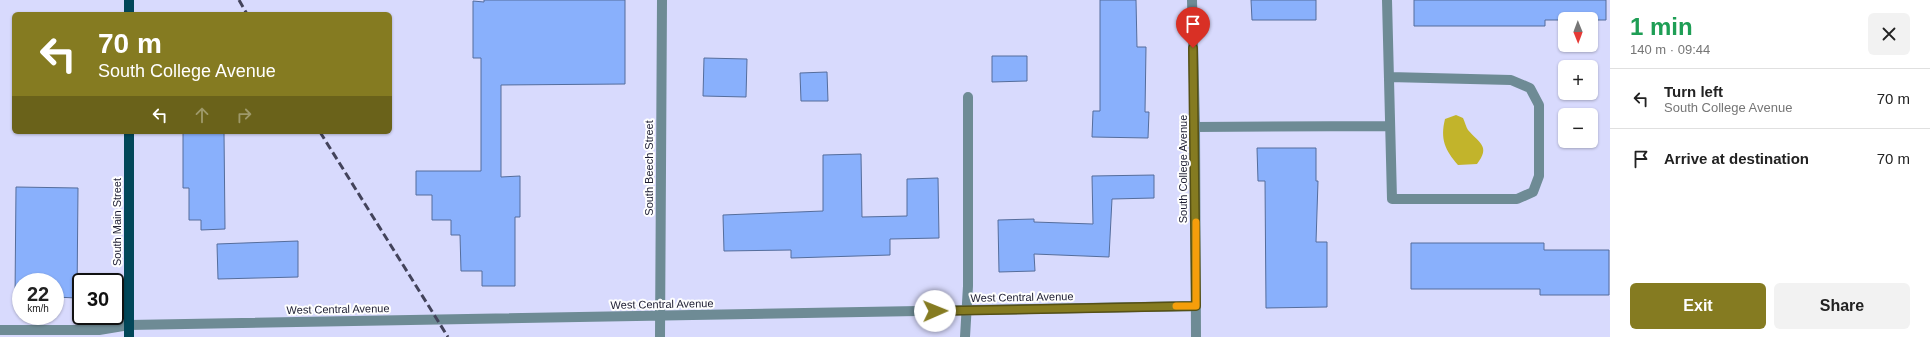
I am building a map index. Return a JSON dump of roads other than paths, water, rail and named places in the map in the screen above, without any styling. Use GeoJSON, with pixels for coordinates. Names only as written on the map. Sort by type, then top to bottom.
{"type":"FeatureCollection","features":[{"type":"Feature","properties":{"kind":"main road"},"geometry":{"type":"LineString","coordinates":[[129,0],[129,12]]}},
{"type":"Feature","properties":{"kind":"main road","name":"South Main Street"},"geometry":{"type":"LineString","coordinates":[[129,134],[129,337]]}},
{"type":"Feature","properties":{"kind":"street","name":"South Beech Street"},"geometry":{"type":"LineString","coordinates":[[660,337],[662,0]]}},
{"type":"Feature","properties":{"kind":"street","name":"South College Avenue"},"geometry":{"type":"LineString","coordinates":[[1192,0],[1195,127],[1196,337]]}},
{"type":"Feature","properties":{"kind":"street"},"geometry":{"type":"LineString","coordinates":[[1387,0],[1392,199],[1517,199],[1533,192],[1539,176],[1538,105],[1530,88],[1510,80],[1389,77]]}},
{"type":"Feature","properties":{"kind":"street"},"geometry":{"type":"LineString","coordinates":[[965,337],[968,286],[968,97]]}},
{"type":"Feature","properties":{"kind":"street"},"geometry":{"type":"LineString","coordinates":[[1195,127],[1390,126]]}},
{"type":"Feature","properties":{"kind":"street","name":"West Central Avenue"},"geometry":{"type":"LineString","coordinates":[[0,330],[99,330],[129,325],[1196,306]]}},
{"type":"Feature","properties":{"kind":"railway"},"geometry":{"type":"LineString","coordinates":[[239,0],[246,12]]}},
{"type":"Feature","properties":{"kind":"railway"},"geometry":{"type":"LineString","coordinates":[[321,134],[448,337]]}}]}
